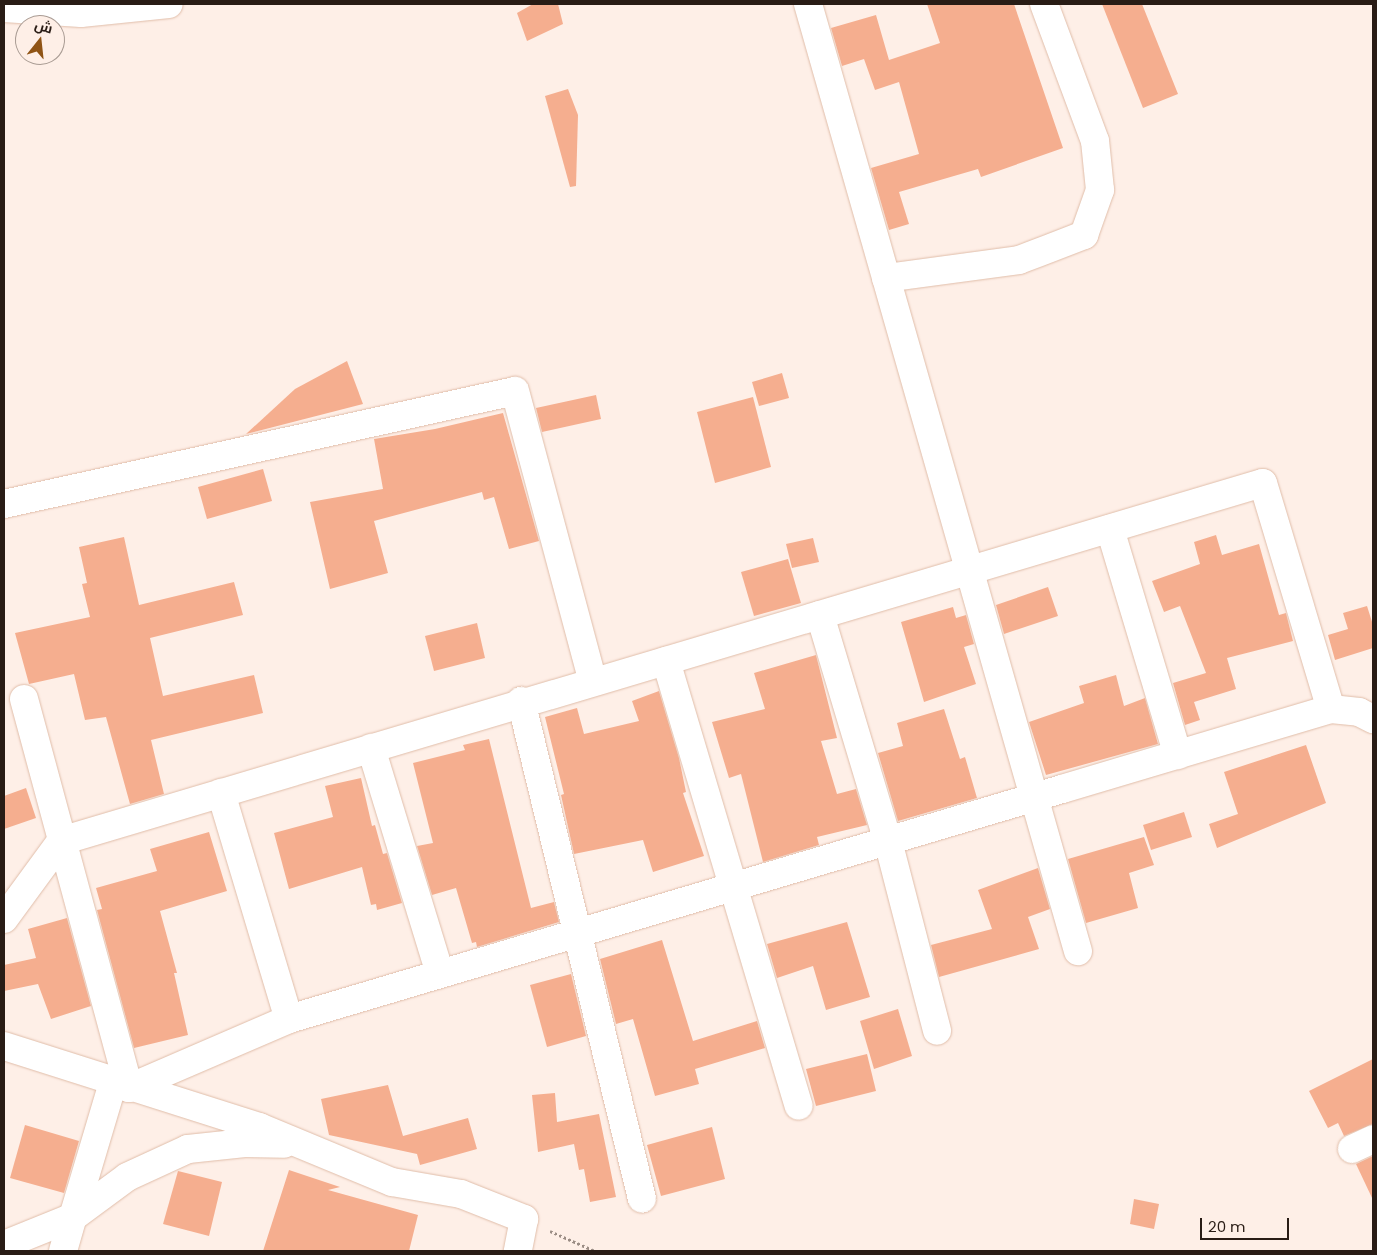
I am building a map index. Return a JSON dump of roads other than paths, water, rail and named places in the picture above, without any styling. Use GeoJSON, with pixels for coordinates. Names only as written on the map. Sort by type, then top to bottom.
{"type":"FeatureCollection","features":[{"type":"Feature","properties":{"kind":"street"},"geometry":{"type":"LineString","coordinates":[[4,8],[81,13],[169,4]]}},
{"type":"Feature","properties":{"kind":"street"},"geometry":{"type":"LineString","coordinates":[[808,4],[1078,951]]}},
{"type":"Feature","properties":{"kind":"street"},"geometry":{"type":"LineString","coordinates":[[886,278],[1019,260],[1084,235],[1100,190],[1095,140],[1044,4]]}},
{"type":"Feature","properties":{"kind":"street"},"geometry":{"type":"LineString","coordinates":[[4,504],[515,391],[593,682]]}},
{"type":"Feature","properties":{"kind":"street"},"geometry":{"type":"LineString","coordinates":[[4,920],[61,841],[372,748],[521,701],[593,682],[1263,483],[1332,710]]}},
{"type":"Feature","properties":{"kind":"street"},"geometry":{"type":"LineString","coordinates":[[1110,529],[1178,755]]}},
{"type":"Feature","properties":{"kind":"street"},"geometry":{"type":"LineString","coordinates":[[820,615],[888,841],[937,1030]]}},
{"type":"Feature","properties":{"kind":"street"},"geometry":{"type":"LineString","coordinates":[[666,660],[735,886],[799,1106]]}},
{"type":"Feature","properties":{"kind":"street"},"geometry":{"type":"LineString","coordinates":[[24,699],[121,1085],[73,1217],[63,1251]]}},
{"type":"Feature","properties":{"kind":"street"},"geometry":{"type":"LineString","coordinates":[[521,701],[642,1199]]}},
{"type":"Feature","properties":{"kind":"street"},"geometry":{"type":"LineString","coordinates":[[121,1085],[289,1019],[1178,755],[1332,710],[1359,712],[1373,719]]}},
{"type":"Feature","properties":{"kind":"street"},"geometry":{"type":"LineString","coordinates":[[372,748],[440,974]]}},
{"type":"Feature","properties":{"kind":"street"},"geometry":{"type":"LineString","coordinates":[[221,793],[289,1019]]}},
{"type":"Feature","properties":{"kind":"street"},"geometry":{"type":"LineString","coordinates":[[4,1046],[121,1085],[259,1127],[392,1182],[461,1194],[524,1219],[518,1251]]}},
{"type":"Feature","properties":{"kind":"street"},"geometry":{"type":"LineString","coordinates":[[4,1245],[73,1217],[127,1177],[188,1149],[245,1143],[302,1145]]}}]}
